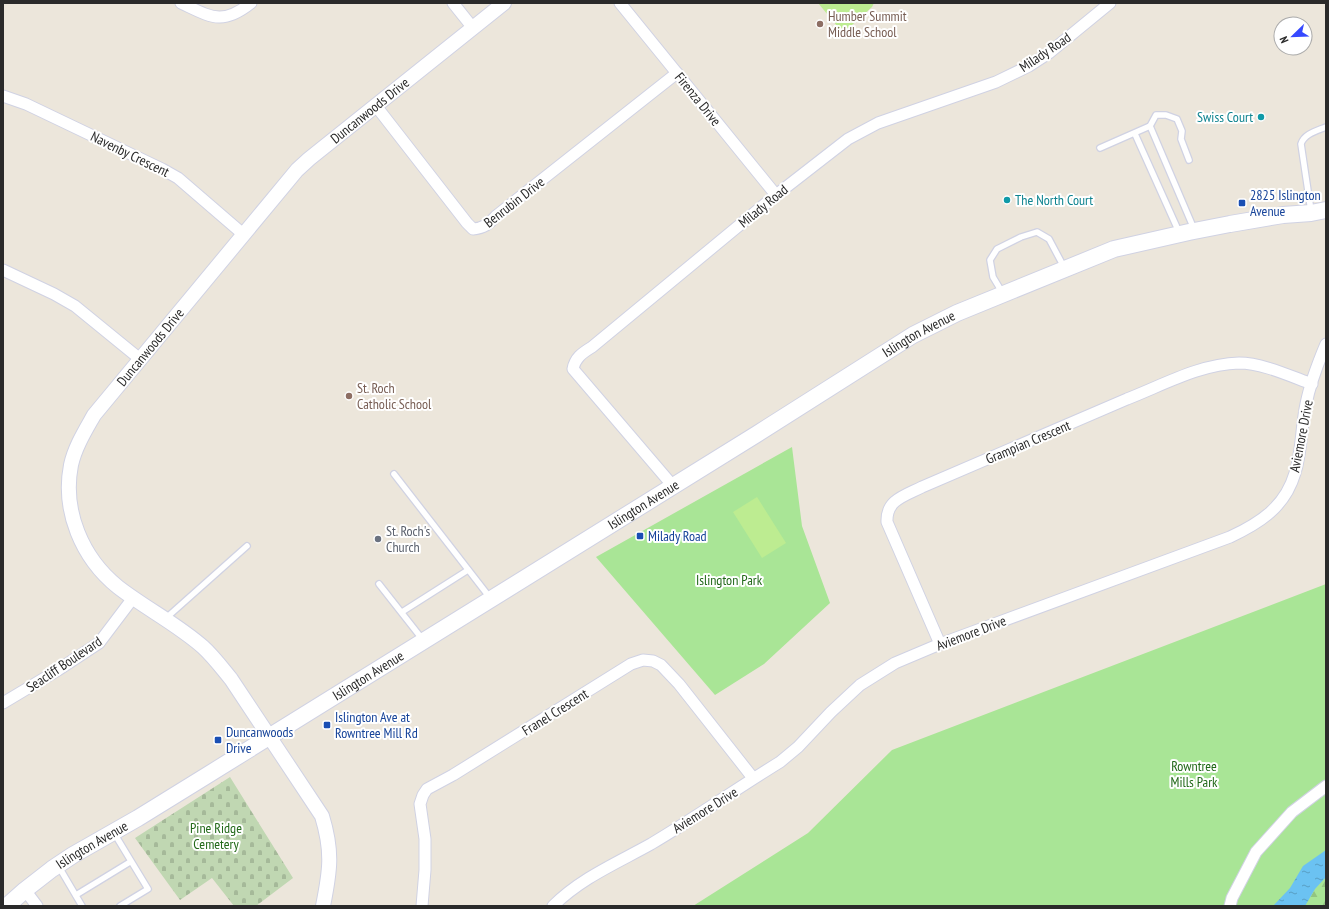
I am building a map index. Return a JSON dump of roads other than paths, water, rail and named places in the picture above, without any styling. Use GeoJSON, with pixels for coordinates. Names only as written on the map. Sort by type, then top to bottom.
{"type":"FeatureCollection","features":[{"type":"Feature","properties":{"kind":"main road","name":"Islington Avenue"},"geometry":{"type":"LineString","coordinates":[[7,906],[58,865],[113,831],[138,818],[424,641],[913,335],[957,313],[1114,249],[1180,234],[1283,215],[1319,212]]}},
{"type":"Feature","properties":{"kind":"street"},"geometry":{"type":"LineString","coordinates":[[181,3],[208,16],[221,18],[239,12],[251,3]]}},
{"type":"Feature","properties":{"kind":"street"},"geometry":{"type":"LineString","coordinates":[[453,3],[473,28]]}},
{"type":"Feature","properties":{"kind":"street","name":"Duncanwoods Drive"},"geometry":{"type":"LineString","coordinates":[[323,906],[329,874],[330,851],[327,831],[322,816],[231,679],[214,658],[191,637],[117,586],[103,574],[92,561],[76,528],[71,510],[69,488],[71,465],[80,440],[94,415],[297,170],[504,3]]}},
{"type":"Feature","properties":{"kind":"street","name":"Firenza Drive"},"geometry":{"type":"LineString","coordinates":[[620,3],[776,195]]}},
{"type":"Feature","properties":{"kind":"street","name":"Milady Road"},"geometry":{"type":"LineString","coordinates":[[673,486],[573,370],[574,364],[583,353],[776,195],[848,139],[878,123],[996,82],[1029,66],[1049,53],[1110,3]]}},
{"type":"Feature","properties":{"kind":"street","name":"Benrubin Drive"},"geometry":{"type":"LineString","coordinates":[[376,106],[466,223],[474,229],[481,228],[489,224],[502,212],[677,74]]}},
{"type":"Feature","properties":{"kind":"street","name":"Navenby Crescent"},"geometry":{"type":"LineString","coordinates":[[3,96],[26,104],[162,168],[178,178],[244,234]]}},
{"type":"Feature","properties":{"kind":"street"},"geometry":{"type":"LineString","coordinates":[[3,270],[54,294],[75,306],[140,359]]}},
{"type":"Feature","properties":{"kind":"street","name":"Aviemore Drive"},"geometry":{"type":"LineString","coordinates":[[553,906],[576,886],[608,866],[651,843],[780,762],[798,747],[831,712],[860,685],[878,672],[895,663],[940,644],[1230,536],[1250,528],[1264,519],[1286,493],[1296,473],[1306,404],[1326,344]]}},
{"type":"Feature","properties":{"kind":"street","name":"Grampian Crescent"},"geometry":{"type":"LineString","coordinates":[[940,644],[887,522],[889,507],[895,501],[922,487],[1098,411],[1207,368],[1225,364],[1240,363],[1256,365],[1312,384]]}},
{"type":"Feature","properties":{"kind":"street","name":"Seacliff Boulevard"},"geometry":{"type":"LineString","coordinates":[[3,703],[99,643],[106,636],[133,598]]}},
{"type":"Feature","properties":{"kind":"street","name":"Franel Crescent"},"geometry":{"type":"LineString","coordinates":[[422,906],[426,870],[420,804],[423,795],[428,789],[453,775],[630,664],[643,660],[661,664],[679,684],[753,778]]}},
{"type":"Feature","properties":{"kind":"street"},"geometry":{"type":"LineString","coordinates":[[1230,906],[1232,898],[1256,852],[1292,812],[1326,786]]}},
{"type":"Feature","properties":{"kind":"street"},"geometry":{"type":"LineString","coordinates":[[25,890],[37,906]]}},
{"type":"Feature","properties":{"kind":"lane"},"geometry":{"type":"LineString","coordinates":[[1100,148],[1135,134],[1150,126],[1156,115],[1166,115],[1177,118],[1182,131],[1180,139],[1189,160]]}},
{"type":"Feature","properties":{"kind":"lane"},"geometry":{"type":"LineString","coordinates":[[1150,126],[1195,231]]}},
{"type":"Feature","properties":{"kind":"lane"},"geometry":{"type":"LineString","coordinates":[[1319,212],[1301,144],[1302,139],[1309,134],[1326,127]]}},
{"type":"Feature","properties":{"kind":"lane"},"geometry":{"type":"LineString","coordinates":[[1135,134],[1180,234]]}},
{"type":"Feature","properties":{"kind":"lane"},"geometry":{"type":"LineString","coordinates":[[1004,294],[994,276],[990,260],[998,249],[1021,237],[1037,232],[1049,239],[1065,269]]}},
{"type":"Feature","properties":{"kind":"lane"},"geometry":{"type":"LineString","coordinates":[[394,474],[491,599]]}},
{"type":"Feature","properties":{"kind":"lane"},"geometry":{"type":"LineString","coordinates":[[165,620],[247,546]]}},
{"type":"Feature","properties":{"kind":"lane"},"geometry":{"type":"LineString","coordinates":[[402,612],[468,570]]}},
{"type":"Feature","properties":{"kind":"lane"},"geometry":{"type":"LineString","coordinates":[[379,584],[424,641]]}},
{"type":"Feature","properties":{"kind":"lane"},"geometry":{"type":"LineString","coordinates":[[113,831],[130,862],[148,889],[120,906]]}},
{"type":"Feature","properties":{"kind":"lane"},"geometry":{"type":"LineString","coordinates":[[76,895],[130,862]]}},
{"type":"Feature","properties":{"kind":"lane"},"geometry":{"type":"LineString","coordinates":[[58,865],[82,906]]}},
{"type":"Feature","properties":{"kind":"water"},"geometry":{"type":"Polygon","coordinates":[[[1326,850],[1326,877],[1315,889],[1305,906],[1273,906],[1290,888],[1303,866],[1326,850]]]}},
{"type":"Feature","properties":{"kind":"place","name":"Humber Summit Middle School"},"geometry":{"type":"Point","coordinates":[820,24]}},
{"type":"Feature","properties":{"kind":"place","name":"Swiss Court"},"geometry":{"type":"Point","coordinates":[1261,117]}},
{"type":"Feature","properties":{"kind":"place","name":"The North Court"},"geometry":{"type":"Point","coordinates":[1007,200]}},
{"type":"Feature","properties":{"kind":"place","name":"2825 Islington Avenue"},"geometry":{"type":"Point","coordinates":[1242,203]}},
{"type":"Feature","properties":{"kind":"place","name":"St. Roch Catholic School"},"geometry":{"type":"Point","coordinates":[349,396]}},
{"type":"Feature","properties":{"kind":"place","name":"Milady Road"},"geometry":{"type":"Point","coordinates":[640,536]}},
{"type":"Feature","properties":{"kind":"place","name":"St. Roch's Church"},"geometry":{"type":"Point","coordinates":[378,539]}},
{"type":"Feature","properties":{"kind":"place","name":"Islington Ave at Rowntree Mill Rd"},"geometry":{"type":"Point","coordinates":[327,725]}},
{"type":"Feature","properties":{"kind":"place","name":"Duncanwoods Drive"},"geometry":{"type":"Point","coordinates":[218,740]}},
{"type":"Feature","properties":{"kind":"park label","name":"Islington Park"},"geometry":{"type":"Point","coordinates":[729,580]}},
{"type":"Feature","properties":{"kind":"park label","name":"Rowntree Mills Park"},"geometry":{"type":"Point","coordinates":[1194,774]}},
{"type":"Feature","properties":{"kind":"park label","name":"Pine Ridge Cemetery"},"geometry":{"type":"Point","coordinates":[216,836]}}]}
